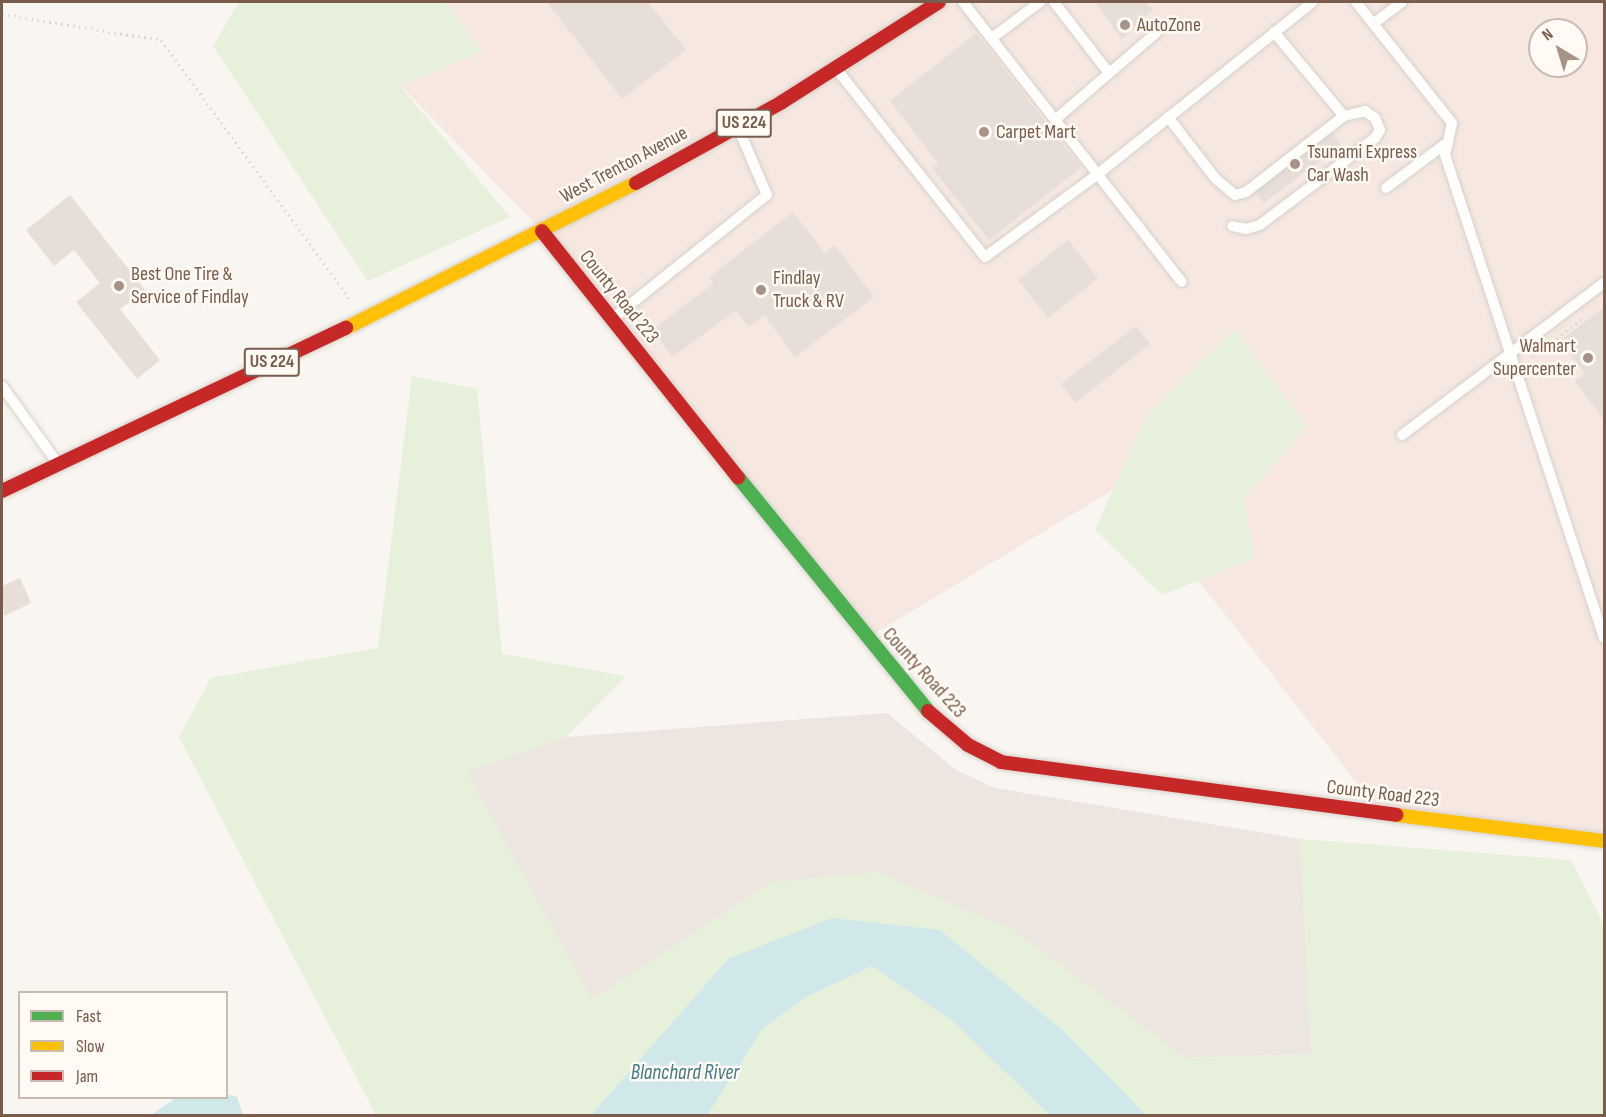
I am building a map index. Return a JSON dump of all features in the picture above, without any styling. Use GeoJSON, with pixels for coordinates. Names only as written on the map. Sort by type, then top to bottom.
{"type":"FeatureCollection","features":[{"type":"Feature","properties":{"kind":"street","name":"West Trenton Avenue"},"geometry":{"type":"LineString","coordinates":[[542,231],[737,126],[836,69],[939,2]]}},
{"type":"Feature","properties":{"kind":"street","name":"US 224"},"geometry":{"type":"LineString","coordinates":[[2,491],[364,319],[542,231]]}},
{"type":"Feature","properties":{"kind":"street","name":"County Road 223"},"geometry":{"type":"LineString","coordinates":[[542,231],[905,686],[948,731],[990,757],[1038,769],[1605,841]]}},
{"type":"Feature","properties":{"kind":"lane"},"geometry":{"type":"LineString","coordinates":[[963,2],[1182,282]]}},
{"type":"Feature","properties":{"kind":"lane"},"geometry":{"type":"LineString","coordinates":[[992,38],[1040,2]]}},
{"type":"Feature","properties":{"kind":"lane"},"geometry":{"type":"LineString","coordinates":[[1054,2],[1109,73]]}},
{"type":"Feature","properties":{"kind":"lane"},"geometry":{"type":"LineString","coordinates":[[836,69],[985,256],[1098,174],[1313,2]]}},
{"type":"Feature","properties":{"kind":"lane"},"geometry":{"type":"LineString","coordinates":[[1356,2],[1452,123],[1445,155],[1601,617],[1605,638]]}},
{"type":"Feature","properties":{"kind":"lane"},"geometry":{"type":"LineString","coordinates":[[1373,24],[1402,2]]}},
{"type":"Feature","properties":{"kind":"lane"},"geometry":{"type":"LineString","coordinates":[[1056,119],[1157,32]]}},
{"type":"Feature","properties":{"kind":"lane"},"geometry":{"type":"LineString","coordinates":[[1275,32],[1344,116]]}},
{"type":"Feature","properties":{"kind":"lane"},"geometry":{"type":"LineString","coordinates":[[1168,117],[1221,185],[1235,195],[1246,192],[1344,116],[1365,111],[1375,118],[1380,130],[1375,138],[1260,225],[1246,229],[1232,226]]}},
{"type":"Feature","properties":{"kind":"lane"},"geometry":{"type":"LineString","coordinates":[[612,319],[767,195],[737,126]]}},
{"type":"Feature","properties":{"kind":"lane"},"geometry":{"type":"LineString","coordinates":[[1386,188],[1448,142]]}},
{"type":"Feature","properties":{"kind":"lane"},"geometry":{"type":"LineString","coordinates":[[1402,435],[1605,283]]}},
{"type":"Feature","properties":{"kind":"lane"},"geometry":{"type":"LineString","coordinates":[[2,386],[58,464]]}},
{"type":"Feature","properties":{"kind":"path"},"geometry":{"type":"LineString","coordinates":[[2,14],[161,40],[364,319]]}},
{"type":"Feature","properties":{"kind":"path"},"geometry":{"type":"LineString","coordinates":[[1533,357],[1587,315]]}},
{"type":"Feature","properties":{"kind":"shaded area"},"geometry":{"type":"Polygon","coordinates":[[[445,2],[1604,2],[1604,841],[1381,814],[1123,484],[867,638],[542,231],[400,85],[482,51],[445,2]]]}},
{"type":"Feature","properties":{"kind":"shaded area"},"geometry":{"type":"Polygon","coordinates":[[[887,713],[956,770],[995,788],[1300,839],[1312,1054],[1185,1058],[1011,929],[772,882],[592,1000],[466,772],[566,737],[887,713]]]}},
{"type":"Feature","properties":{"kind":"green space"},"geometry":{"type":"Polygon","coordinates":[[[239,2],[445,2],[482,51],[400,86],[510,217],[368,281],[213,46],[239,2]]]}},
{"type":"Feature","properties":{"kind":"green space"},"geometry":{"type":"Polygon","coordinates":[[[1235,329],[1307,427],[1244,498],[1254,558],[1162,595],[1095,530],[1148,413],[1235,329]]]}},
{"type":"Feature","properties":{"kind":"green space"},"geometry":{"type":"Polygon","coordinates":[[[412,376],[477,389],[502,654],[626,676],[566,737],[467,772],[592,999],[772,882],[877,872],[1011,929],[1185,1058],[1311,1054],[1300,839],[1571,860],[1604,925],[1604,1115],[1146,1115],[1066,1033],[940,930],[728,959],[591,1115],[376,1115],[179,737],[211,678],[378,648],[412,376]]]}},
{"type":"Feature","properties":{"kind":"green space"},"geometry":{"type":"Polygon","coordinates":[[[872,966],[951,1020],[1053,1116],[708,1116],[762,1029],[806,997],[872,966]]]}},
{"type":"Feature","properties":{"kind":"water","name":"Blanchard River"},"geometry":{"type":"Polygon","coordinates":[[[832,918],[940,930],[1066,1033],[1146,1115],[1050,1115],[951,1020],[872,966],[806,997],[762,1029],[708,1115],[591,1115],[728,959],[832,918]]]}},
{"type":"Feature","properties":{"kind":"water"},"geometry":{"type":"Polygon","coordinates":[[[228,1094],[237,1097],[243,1115],[151,1115],[175,1099],[228,1099],[228,1094]]]}},
{"type":"Feature","properties":{"kind":"building"},"geometry":{"type":"Polygon","coordinates":[[[547,2],[648,2],[686,50],[622,99],[547,2]]]}},
{"type":"Feature","properties":{"kind":"building","name":"AutoZone"},"geometry":{"type":"Polygon","coordinates":[[[1095,2],[1146,2],[1153,10],[1122,39],[1095,2]]]}},
{"type":"Feature","properties":{"kind":"building","name":"Carpet Mart"},"geometry":{"type":"Polygon","coordinates":[[[976,33],[1081,168],[989,240],[932,168],[938,163],[890,101],[976,33]]]}},
{"type":"Feature","properties":{"kind":"building","name":"Tsunami Express Car Wash"},"geometry":{"type":"Polygon","coordinates":[[[1326,125],[1341,145],[1264,203],[1249,183],[1326,125]]]}},
{"type":"Feature","properties":{"kind":"building","name":"Best One Tire & Service of Findlay"},"geometry":{"type":"Polygon","coordinates":[[[70,195],[145,290],[120,309],[160,360],[137,379],[76,302],[100,283],[74,250],[54,266],[26,230],[70,195]]]}},
{"type":"Feature","properties":{"kind":"building"},"geometry":{"type":"Polygon","coordinates":[[[793,212],[825,253],[835,245],[874,297],[795,357],[764,315],[749,327],[736,310],[673,357],[652,330],[714,283],[709,277],[793,212]]]}},
{"type":"Feature","properties":{"kind":"building"},"geometry":{"type":"Polygon","coordinates":[[[1068,240],[1098,278],[1048,318],[1018,280],[1068,240]]]}},
{"type":"Feature","properties":{"kind":"building","name":"Walmart Supercenter"},"geometry":{"type":"Polygon","coordinates":[[[1604,307],[1604,420],[1575,381],[1585,374],[1560,341],[1604,307]]]}},
{"type":"Feature","properties":{"kind":"building"},"geometry":{"type":"Polygon","coordinates":[[[1136,326],[1150,344],[1075,403],[1061,384],[1136,326]]]}},
{"type":"Feature","properties":{"kind":"building"},"geometry":{"type":"Polygon","coordinates":[[[20,578],[31,603],[4,616],[2,586],[20,578]]]}},
{"type":"Feature","properties":{"kind":"traffic: fast"},"geometry":{"type":"LineString","coordinates":[[738,477],[928,711]]}},
{"type":"Feature","properties":{"kind":"traffic: slow"},"geometry":{"type":"LineString","coordinates":[[346,328],[636,183]]}},
{"type":"Feature","properties":{"kind":"traffic: slow"},"geometry":{"type":"LineString","coordinates":[[1396,815],[1604,841]]}},
{"type":"Feature","properties":{"kind":"traffic: jam"},"geometry":{"type":"LineString","coordinates":[[636,183],[782,102],[939,2]]}},
{"type":"Feature","properties":{"kind":"traffic: jam"},"geometry":{"type":"LineString","coordinates":[[542,231],[738,477]]}},
{"type":"Feature","properties":{"kind":"traffic: jam"},"geometry":{"type":"LineString","coordinates":[[2,491],[346,328]]}},
{"type":"Feature","properties":{"kind":"traffic: jam"},"geometry":{"type":"LineString","coordinates":[[928,711],[968,745],[1001,762],[1396,815]]}},
{"type":"Feature","properties":{"kind":"place","name":"AutoZone"},"geometry":{"type":"Point","coordinates":[1125,25]}},
{"type":"Feature","properties":{"kind":"place","name":"Carpet Mart"},"geometry":{"type":"Point","coordinates":[984,132]}},
{"type":"Feature","properties":{"kind":"place","name":"Tsunami Express Car Wash"},"geometry":{"type":"Point","coordinates":[1295,164]}},
{"type":"Feature","properties":{"kind":"place","name":"Best One Tire & Service of Findlay"},"geometry":{"type":"Point","coordinates":[119,286]}},
{"type":"Feature","properties":{"kind":"place","name":"Findlay Truck & RV"},"geometry":{"type":"Point","coordinates":[761,290]}},
{"type":"Feature","properties":{"kind":"place","name":"Walmart Supercenter"},"geometry":{"type":"Point","coordinates":[1588,358]}}]}
